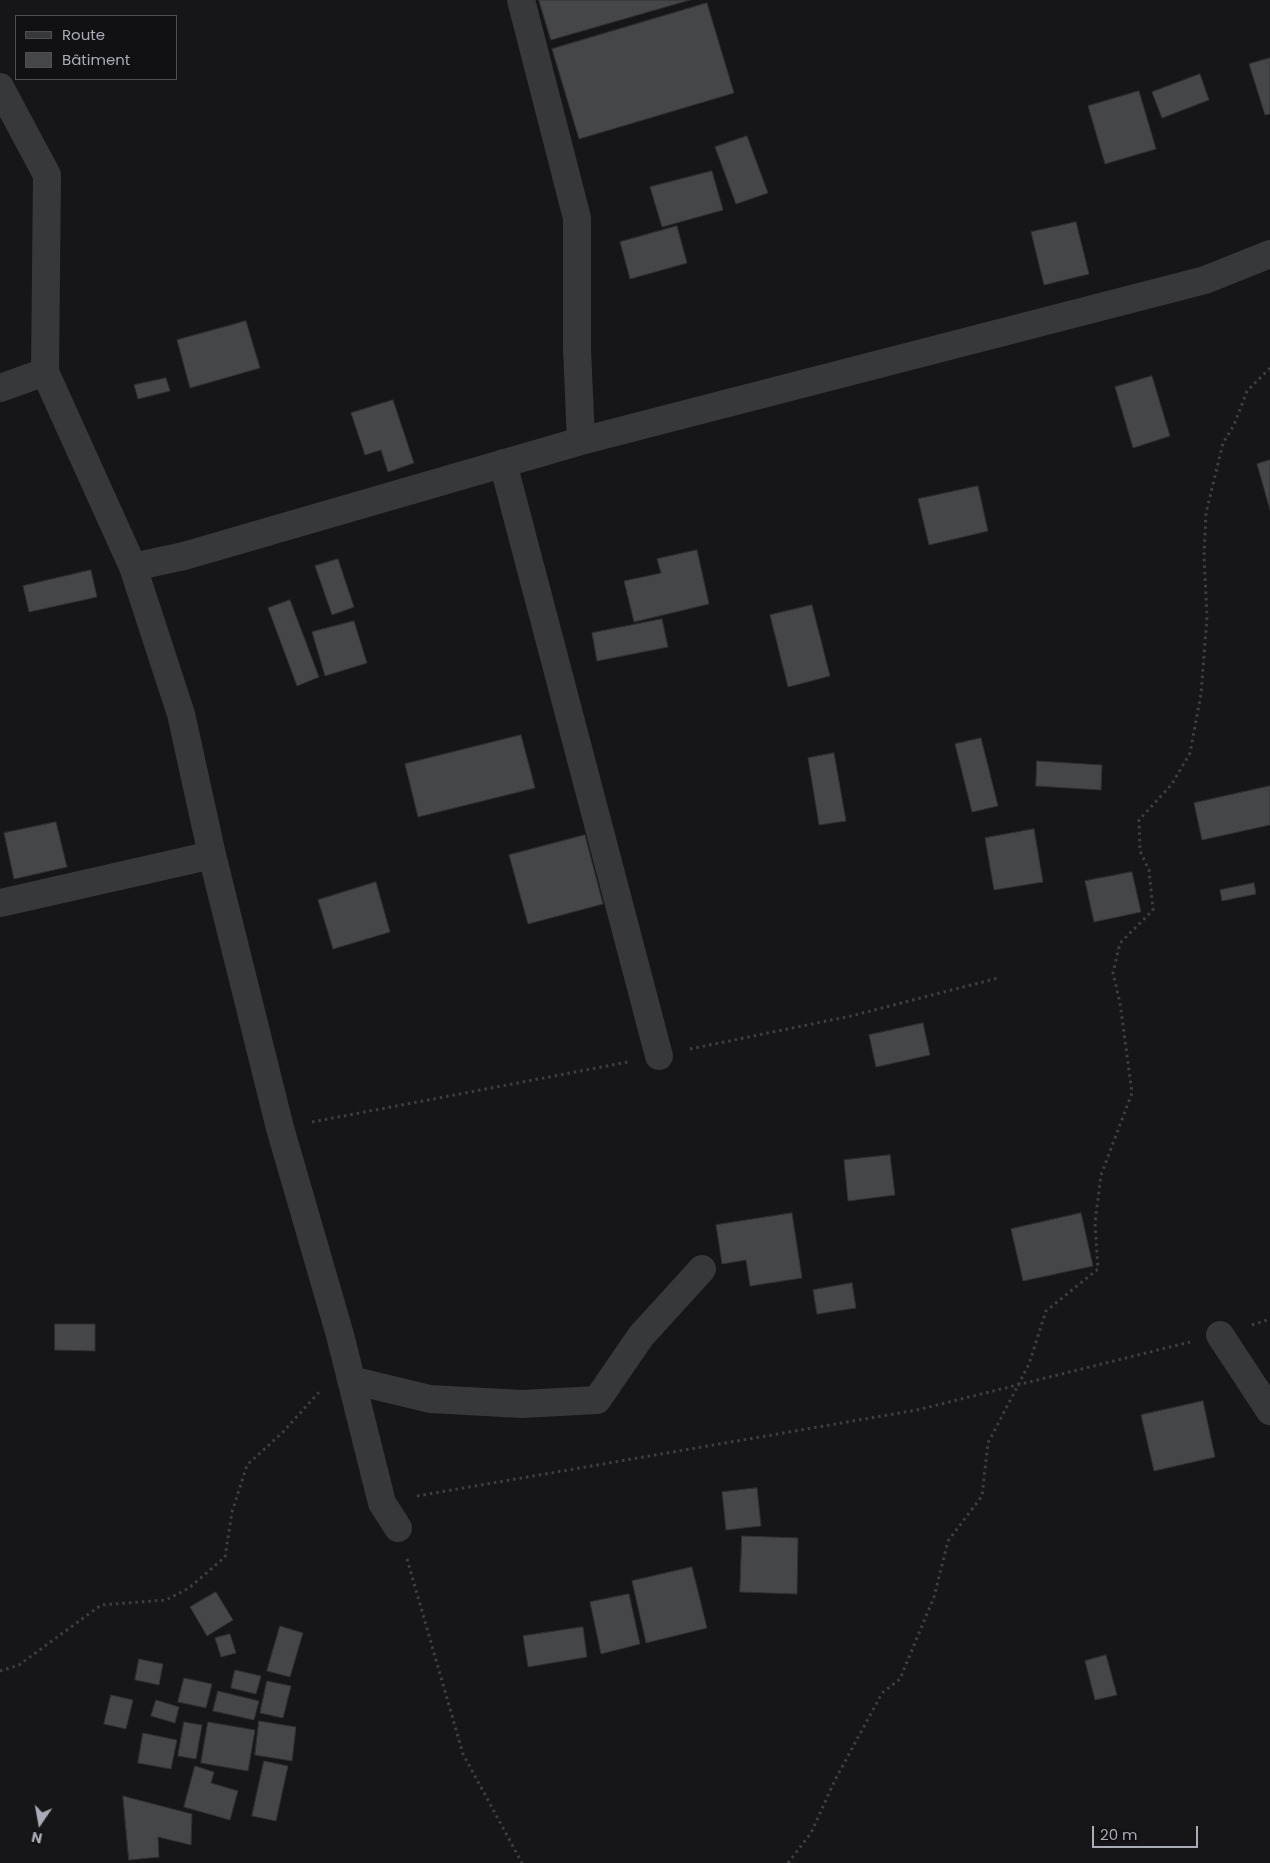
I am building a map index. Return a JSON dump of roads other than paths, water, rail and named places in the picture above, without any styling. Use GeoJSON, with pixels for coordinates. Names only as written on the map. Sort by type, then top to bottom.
{"type":"FeatureCollection","features":[{"type":"Feature","properties":{"kind":"street"},"geometry":{"type":"LineString","coordinates":[[521,0],[577,218],[577,349],[581,441]]}},
{"type":"Feature","properties":{"kind":"street"},"geometry":{"type":"LineString","coordinates":[[0,87],[47,175],[45,372],[133,568],[181,714],[212,855],[280,1128],[351,1380],[382,1503],[398,1528]]}},
{"type":"Feature","properties":{"kind":"street"},"geometry":{"type":"LineString","coordinates":[[133,568],[184,556],[581,441],[1205,280],[1270,254]]}},
{"type":"Feature","properties":{"kind":"street"},"geometry":{"type":"LineString","coordinates":[[0,388],[45,372]]}},
{"type":"Feature","properties":{"kind":"street"},"geometry":{"type":"LineString","coordinates":[[503,463],[659,1056]]}},
{"type":"Feature","properties":{"kind":"street"},"geometry":{"type":"LineString","coordinates":[[0,902],[212,855]]}},
{"type":"Feature","properties":{"kind":"street"},"geometry":{"type":"LineString","coordinates":[[351,1380],[430,1399],[522,1404],[598,1400],[641,1336],[702,1269]]}},
{"type":"Feature","properties":{"kind":"street"},"geometry":{"type":"LineString","coordinates":[[1220,1335],[1270,1411]]}}]}
